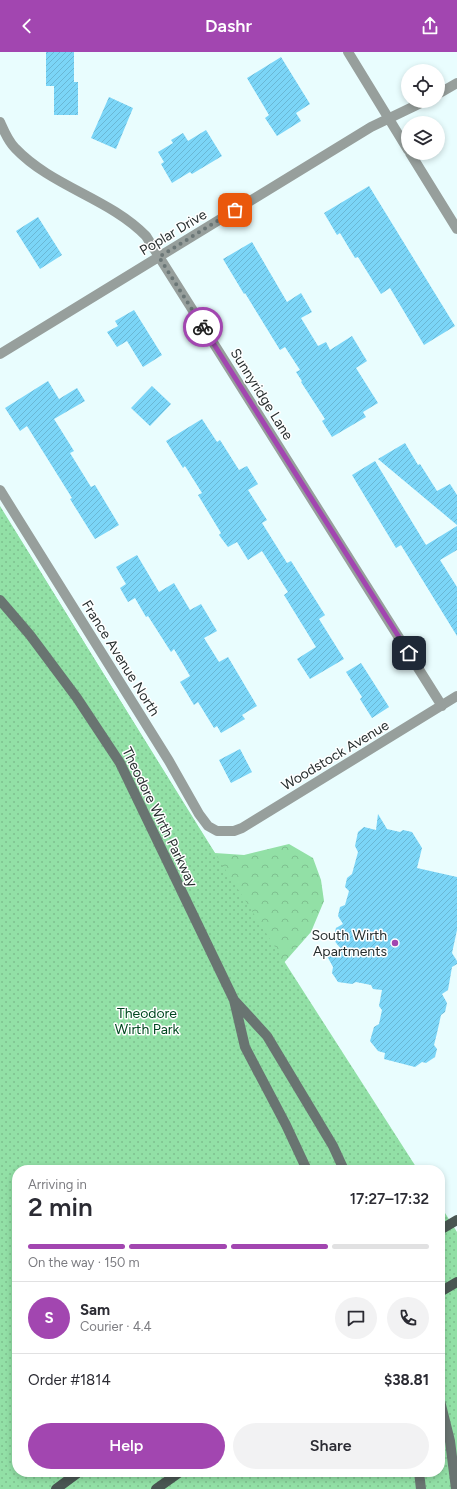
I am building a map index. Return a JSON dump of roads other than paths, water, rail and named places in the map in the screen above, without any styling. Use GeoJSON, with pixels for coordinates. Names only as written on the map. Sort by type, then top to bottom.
{"type":"FeatureCollection","features":[{"type":"Feature","properties":{"kind":"main road"},"geometry":{"type":"LineString","coordinates":[[445,1227],[457,1220]]}},
{"type":"Feature","properties":{"kind":"main road"},"geometry":{"type":"LineString","coordinates":[[445,1289],[457,1282]]}},
{"type":"Feature","properties":{"kind":"main road"},"geometry":{"type":"LineString","coordinates":[[56,1489],[73,1477]]}},
{"type":"Feature","properties":{"kind":"main road"},"geometry":{"type":"LineString","coordinates":[[156,1489],[173,1477]]}},
{"type":"Feature","properties":{"kind":"street"},"geometry":{"type":"LineString","coordinates":[[348,52],[401,139]]}},
{"type":"Feature","properties":{"kind":"street"},"geometry":{"type":"LineString","coordinates":[[445,90],[457,83]]}},
{"type":"Feature","properties":{"kind":"street","name":"Poplar Drive"},"geometry":{"type":"LineString","coordinates":[[0,354],[371,127],[411,108]]}},
{"type":"Feature","properties":{"kind":"street","name":"Sunnyridge Lane"},"geometry":{"type":"LineString","coordinates":[[0,122],[6,135],[15,148],[43,170],[123,217],[146,236],[442,706]]}},
{"type":"Feature","properties":{"kind":"street"},"geometry":{"type":"LineString","coordinates":[[414,160],[457,229]]}},
{"type":"Feature","properties":{"kind":"street","name":"France Avenue North"},"geometry":{"type":"LineString","coordinates":[[0,490],[161,747],[199,814],[208,826],[217,831],[225,832]]}},
{"type":"Feature","properties":{"kind":"street","name":"Theodore Wirth Parkway"},"geometry":{"type":"LineString","coordinates":[[0,600],[30,635],[77,698],[120,763],[234,1000],[245,1047],[286,1124],[305,1165]]}},
{"type":"Feature","properties":{"kind":"street","name":"Woodstock Avenue"},"geometry":{"type":"LineString","coordinates":[[225,832],[242,828],[457,696]]}},
{"type":"Feature","properties":{"kind":"street","name":"Theodore Wirth Parkway"},"geometry":{"type":"LineString","coordinates":[[234,1000],[267,1036],[333,1146],[342,1165]]}},
{"type":"Feature","properties":{"kind":"street"},"geometry":{"type":"LineString","coordinates":[[445,1421],[450,1441],[456,1489]]}},
{"type":"Feature","properties":{"kind":"street"},"geometry":{"type":"LineString","coordinates":[[420,1477],[421,1489]]}},
{"type":"Feature","properties":{"kind":"place","name":"South Wirth Apartments"},"geometry":{"type":"Point","coordinates":[395,943]}},
{"type":"Feature","properties":{"kind":"park label","name":"Theodore Wirth Park"},"geometry":{"type":"Point","coordinates":[147,1022]}}]}
